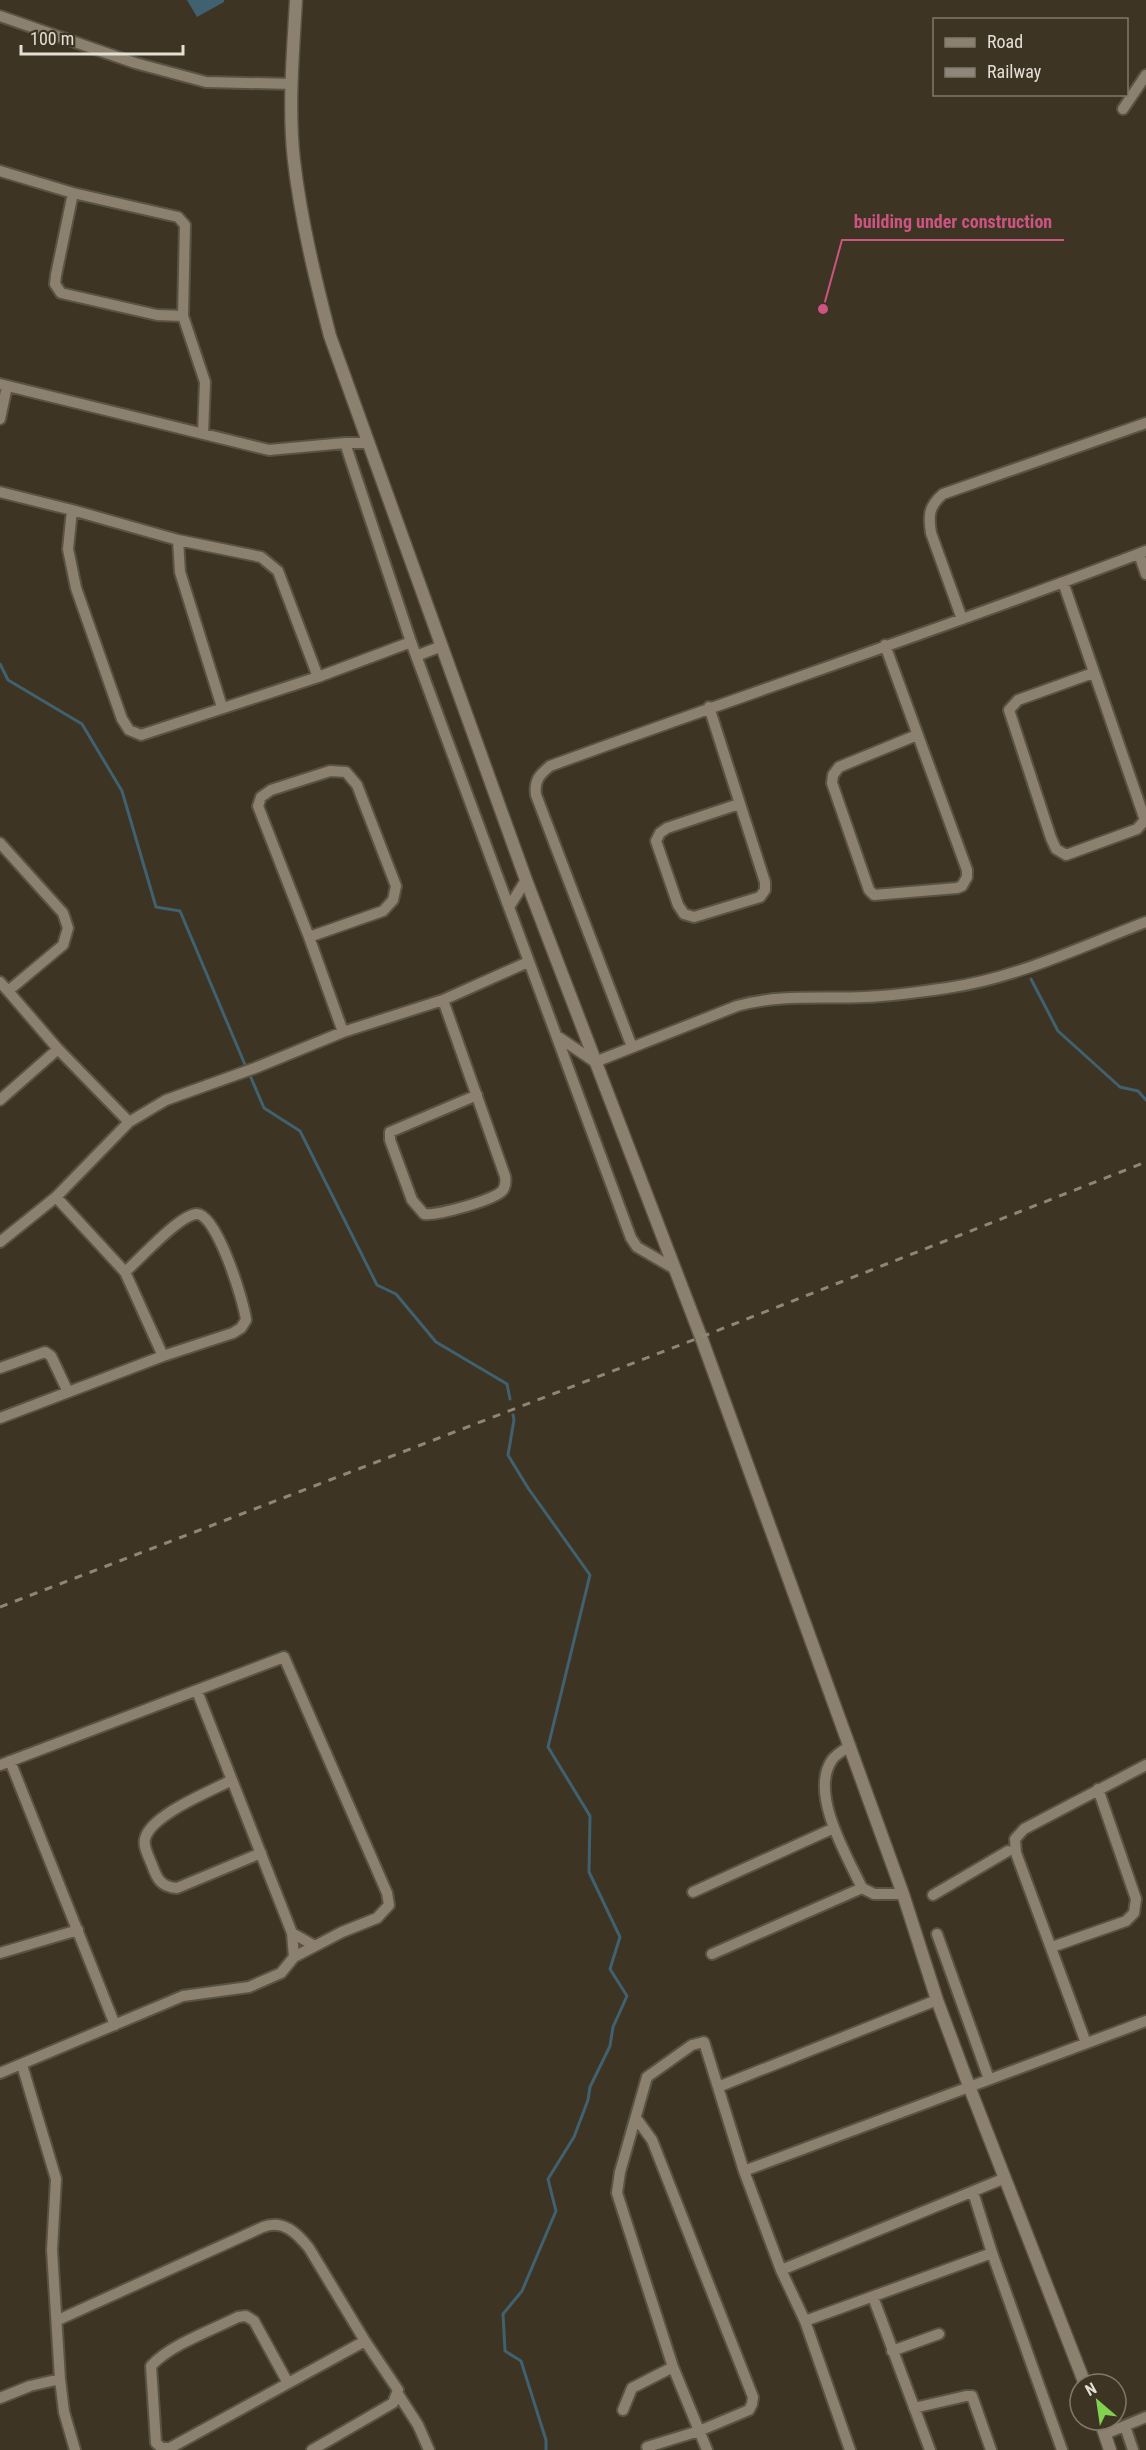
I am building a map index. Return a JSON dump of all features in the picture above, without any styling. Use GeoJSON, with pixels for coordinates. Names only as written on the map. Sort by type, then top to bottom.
{"type":"FeatureCollection","features":[{"type":"Feature","properties":{"kind":"street"},"geometry":{"type":"LineString","coordinates":[[296,0],[292,84],[294,159],[309,251],[330,336],[526,880],[675,1269],[850,1746],[903,1894],[937,2000],[1080,2372]]}},
{"type":"Feature","properties":{"kind":"street"},"geometry":{"type":"LineString","coordinates":[[0,16],[135,63],[206,82],[292,84]]}},
{"type":"Feature","properties":{"kind":"street"},"geometry":{"type":"LineString","coordinates":[[1123,109],[1146,75]]}},
{"type":"Feature","properties":{"kind":"street"},"geometry":{"type":"LineString","coordinates":[[0,171],[73,193],[178,218],[185,225],[183,316],[205,382],[203,434]]}},
{"type":"Feature","properties":{"kind":"street"},"geometry":{"type":"LineString","coordinates":[[73,193],[56,275],[55,284],[61,293],[157,315],[183,316]]}},
{"type":"Feature","properties":{"kind":"street"},"geometry":{"type":"LineString","coordinates":[[0,419],[3,385],[269,450],[369,443]]}},
{"type":"Feature","properties":{"kind":"street"},"geometry":{"type":"LineString","coordinates":[[962,620],[931,532],[928,518],[932,504],[943,494],[1146,423]]}},
{"type":"Feature","properties":{"kind":"street"},"geometry":{"type":"LineString","coordinates":[[345,443],[416,656],[631,1238],[637,1247],[675,1269]]}},
{"type":"Feature","properties":{"kind":"street"},"geometry":{"type":"LineString","coordinates":[[0,492],[178,540],[261,556],[278,571],[318,677]]}},
{"type":"Feature","properties":{"kind":"street"},"geometry":{"type":"LineString","coordinates":[[72,510],[68,549],[76,588],[122,719],[129,730],[141,735],[318,677],[411,642]]}},
{"type":"Feature","properties":{"kind":"street"},"geometry":{"type":"LineString","coordinates":[[178,540],[180,572],[222,707]]}},
{"type":"Feature","properties":{"kind":"street"},"geometry":{"type":"LineString","coordinates":[[632,1047],[536,795],[537,779],[550,766],[709,707],[962,620],[1142,553],[1146,574]]}},
{"type":"Feature","properties":{"kind":"street"},"geometry":{"type":"LineString","coordinates":[[1063,582],[1145,820],[1137,829],[1066,855],[1056,849],[1051,838],[1009,710],[1018,700],[1093,673]]}},
{"type":"Feature","properties":{"kind":"street"},"geometry":{"type":"LineString","coordinates":[[885,645],[967,870],[967,877],[962,886],[957,888],[874,895],[869,890],[832,783],[833,775],[839,767],[917,735]]}},
{"type":"Feature","properties":{"kind":"street"},"geometry":{"type":"LineString","coordinates":[[416,656],[442,646]]}},
{"type":"Feature","properties":{"kind":"street"},"geometry":{"type":"LineString","coordinates":[[709,707],[765,882],[765,890],[760,897],[693,917],[684,914],[678,905],[656,841],[660,833],[667,828],[739,804]]}},
{"type":"Feature","properties":{"kind":"street"},"geometry":{"type":"LineString","coordinates":[[309,937],[383,911],[393,900],[396,886],[357,785],[346,772],[330,771],[271,790],[261,796],[258,806],[343,1032]]}},
{"type":"Feature","properties":{"kind":"street"},"geometry":{"type":"LineString","coordinates":[[0,843],[63,913],[68,928],[63,945],[8,991]]}},
{"type":"Feature","properties":{"kind":"street"},"geometry":{"type":"LineString","coordinates":[[509,907],[526,880]]}},
{"type":"Feature","properties":{"kind":"street"},"geometry":{"type":"LineString","coordinates":[[595,1062],[759,999],[866,997],[947,988],[989,980],[1036,966],[1146,922]]}},
{"type":"Feature","properties":{"kind":"street"},"geometry":{"type":"LineString","coordinates":[[0,1242],[56,1197],[129,1122],[166,1100],[255,1068],[343,1032],[443,1000],[528,962]]}},
{"type":"Feature","properties":{"kind":"street"},"geometry":{"type":"LineString","coordinates":[[0,982],[58,1049],[129,1122]]}},
{"type":"Feature","properties":{"kind":"street"},"geometry":{"type":"LineString","coordinates":[[443,1000],[506,1176],[504,1189],[495,1196],[440,1213],[424,1214],[412,1200],[390,1140],[390,1132],[398,1126],[477,1095]]}},
{"type":"Feature","properties":{"kind":"street"},"geometry":{"type":"LineString","coordinates":[[557,1035],[595,1062]]}},
{"type":"Feature","properties":{"kind":"street"},"geometry":{"type":"LineString","coordinates":[[0,1100],[58,1049]]}},
{"type":"Feature","properties":{"kind":"street"},"geometry":{"type":"LineString","coordinates":[[56,1197],[125,1272],[163,1356]]}},
{"type":"Feature","properties":{"kind":"street"},"geometry":{"type":"LineString","coordinates":[[0,1418],[163,1356],[233,1333],[244,1323],[246,1317],[217,1235],[204,1217],[199,1214],[180,1222],[125,1272]]}},
{"type":"Feature","properties":{"kind":"street"},"geometry":{"type":"LineString","coordinates":[[0,1368],[45,1352],[51,1356],[68,1392]]}},
{"type":"Feature","properties":{"kind":"street"},"geometry":{"type":"LineString","coordinates":[[0,2073],[22,2065],[183,1996],[249,1987],[281,1973],[294,1957],[377,1918],[389,1905],[387,1893],[284,1657],[5,1763],[78,1930],[115,2025]]}},
{"type":"Feature","properties":{"kind":"street"},"geometry":{"type":"LineString","coordinates":[[197,1691],[292,1933],[294,1957]]}},
{"type":"Feature","properties":{"kind":"street"},"geometry":{"type":"LineString","coordinates":[[850,1746],[833,1758],[824,1782],[824,1795],[834,1828],[862,1888],[874,1894],[903,1894]]}},
{"type":"Feature","properties":{"kind":"street"},"geometry":{"type":"LineString","coordinates":[[1086,2043],[1016,1853],[1015,1839],[1024,1829],[1146,1765]]}},
{"type":"Feature","properties":{"kind":"street"},"geometry":{"type":"LineString","coordinates":[[232,1780],[166,1815],[151,1827],[146,1835],[145,1846],[157,1878],[166,1886],[177,1888],[261,1853]]}},
{"type":"Feature","properties":{"kind":"street"},"geometry":{"type":"LineString","coordinates":[[1052,1947],[1126,1921],[1134,1913],[1136,1899],[1098,1789]]}},
{"type":"Feature","properties":{"kind":"street"},"geometry":{"type":"LineString","coordinates":[[693,1892],[834,1828]]}},
{"type":"Feature","properties":{"kind":"street"},"geometry":{"type":"LineString","coordinates":[[933,1895],[1008,1851]]}},
{"type":"Feature","properties":{"kind":"street"},"geometry":{"type":"LineString","coordinates":[[712,1954],[862,1888]]}},
{"type":"Feature","properties":{"kind":"street"},"geometry":{"type":"LineString","coordinates":[[0,1953],[78,1930]]}},
{"type":"Feature","properties":{"kind":"street"},"geometry":{"type":"LineString","coordinates":[[292,1933],[315,1946]]}},
{"type":"Feature","properties":{"kind":"street"},"geometry":{"type":"LineString","coordinates":[[937,1934],[989,2079]]}},
{"type":"Feature","properties":{"kind":"street"},"geometry":{"type":"LineString","coordinates":[[718,2087],[937,2000]]}},
{"type":"Feature","properties":{"kind":"street"},"geometry":{"type":"LineString","coordinates":[[744,2171],[1146,2021]]}},
{"type":"Feature","properties":{"kind":"street"},"geometry":{"type":"LineString","coordinates":[[707,2450],[673,2367],[617,2193],[625,2153],[647,2077],[692,2045],[704,2042],[744,2171],[781,2270],[805,2321],[847,2449]]}},
{"type":"Feature","properties":{"kind":"street"},"geometry":{"type":"LineString","coordinates":[[22,2065],[56,2180],[52,2250],[60,2379],[64,2412],[75,2450]]}},
{"type":"Feature","properties":{"kind":"street"},"geometry":{"type":"LineString","coordinates":[[636,2118],[652,2140],[753,2397],[749,2410],[699,2431],[647,2447]]}},
{"type":"Feature","properties":{"kind":"street"},"geometry":{"type":"LineString","coordinates":[[781,2270],[1005,2178]]}},
{"type":"Feature","properties":{"kind":"street"},"geometry":{"type":"LineString","coordinates":[[973,2192],[992,2253],[1062,2450]]}},
{"type":"Feature","properties":{"kind":"street"},"geometry":{"type":"LineString","coordinates":[[58,2320],[273,2223],[286,2227],[298,2235],[309,2248],[365,2341],[398,2386],[398,2394],[393,2403],[312,2450]]}},
{"type":"Feature","properties":{"kind":"street"},"geometry":{"type":"LineString","coordinates":[[805,2321],[992,2253]]}},
{"type":"Feature","properties":{"kind":"street"},"geometry":{"type":"LineString","coordinates":[[873,2297],[930,2450]]}},
{"type":"Feature","properties":{"kind":"street"},"geometry":{"type":"LineString","coordinates":[[288,2383],[254,2321],[246,2316],[238,2317],[160,2357],[151,2366],[156,2443],[162,2448],[170,2448],[365,2341]]}},
{"type":"Feature","properties":{"kind":"street"},"geometry":{"type":"LineString","coordinates":[[892,2351],[939,2334]]}},
{"type":"Feature","properties":{"kind":"street"},"geometry":{"type":"LineString","coordinates":[[623,2410],[632,2388],[673,2367]]}},
{"type":"Feature","properties":{"kind":"street"},"geometry":{"type":"LineString","coordinates":[[0,2398],[30,2386],[60,2379]]}},
{"type":"Feature","properties":{"kind":"street"},"geometry":{"type":"LineString","coordinates":[[398,2394],[418,2426],[429,2450]]}},
{"type":"Feature","properties":{"kind":"street"},"geometry":{"type":"LineString","coordinates":[[914,2408],[972,2396],[991,2450]]}},
{"type":"Feature","properties":{"kind":"street"},"geometry":{"type":"LineString","coordinates":[[1128,2425],[1146,2417]]}},
{"type":"Feature","properties":{"kind":"street"},"geometry":{"type":"LineString","coordinates":[[1110,2432],[1105,2434],[1110,2450]]}},
{"type":"Feature","properties":{"kind":"street"},"geometry":{"type":"LineString","coordinates":[[1127,2432],[1133,2450]]}},
{"type":"Feature","properties":{"kind":"water"},"geometry":{"type":"Polygon","coordinates":[[[187,0],[224,0],[224,2],[197,17],[187,0]]]}},
{"type":"Feature","properties":{"kind":"waterway"},"geometry":{"type":"LineString","coordinates":[[0,664],[8,680],[82,724],[122,791],[156,907],[180,911],[246,1067]]}},
{"type":"Feature","properties":{"kind":"waterway"},"geometry":{"type":"LineString","coordinates":[[1031,979],[1058,1031],[1120,1087],[1138,1091],[1146,1100]]}},
{"type":"Feature","properties":{"kind":"waterway"},"geometry":{"type":"LineString","coordinates":[[249,1073],[264,1108],[300,1131],[377,1285],[396,1294],[436,1342],[507,1384],[510,1399]]}},
{"type":"Feature","properties":{"kind":"waterway"},"geometry":{"type":"LineString","coordinates":[[513,1415],[508,1455],[528,1488],[590,1575],[548,1747],[590,1816],[589,1872],[620,1937],[610,1969],[627,1996],[613,2027],[610,2046],[590,2087],[588,2100],[574,2137],[548,2179],[556,2211],[522,2291],[503,2314],[505,2351],[521,2361],[546,2440],[546,2450]]}},
{"type":"Feature","properties":{"kind":"railway"},"geometry":{"type":"LineString","coordinates":[[0,1607],[701,1337],[1146,1162]]}},
{"type":"Feature","properties":{"kind":"place","name":"building under construction"},"geometry":{"type":"Point","coordinates":[823,309]}}]}
